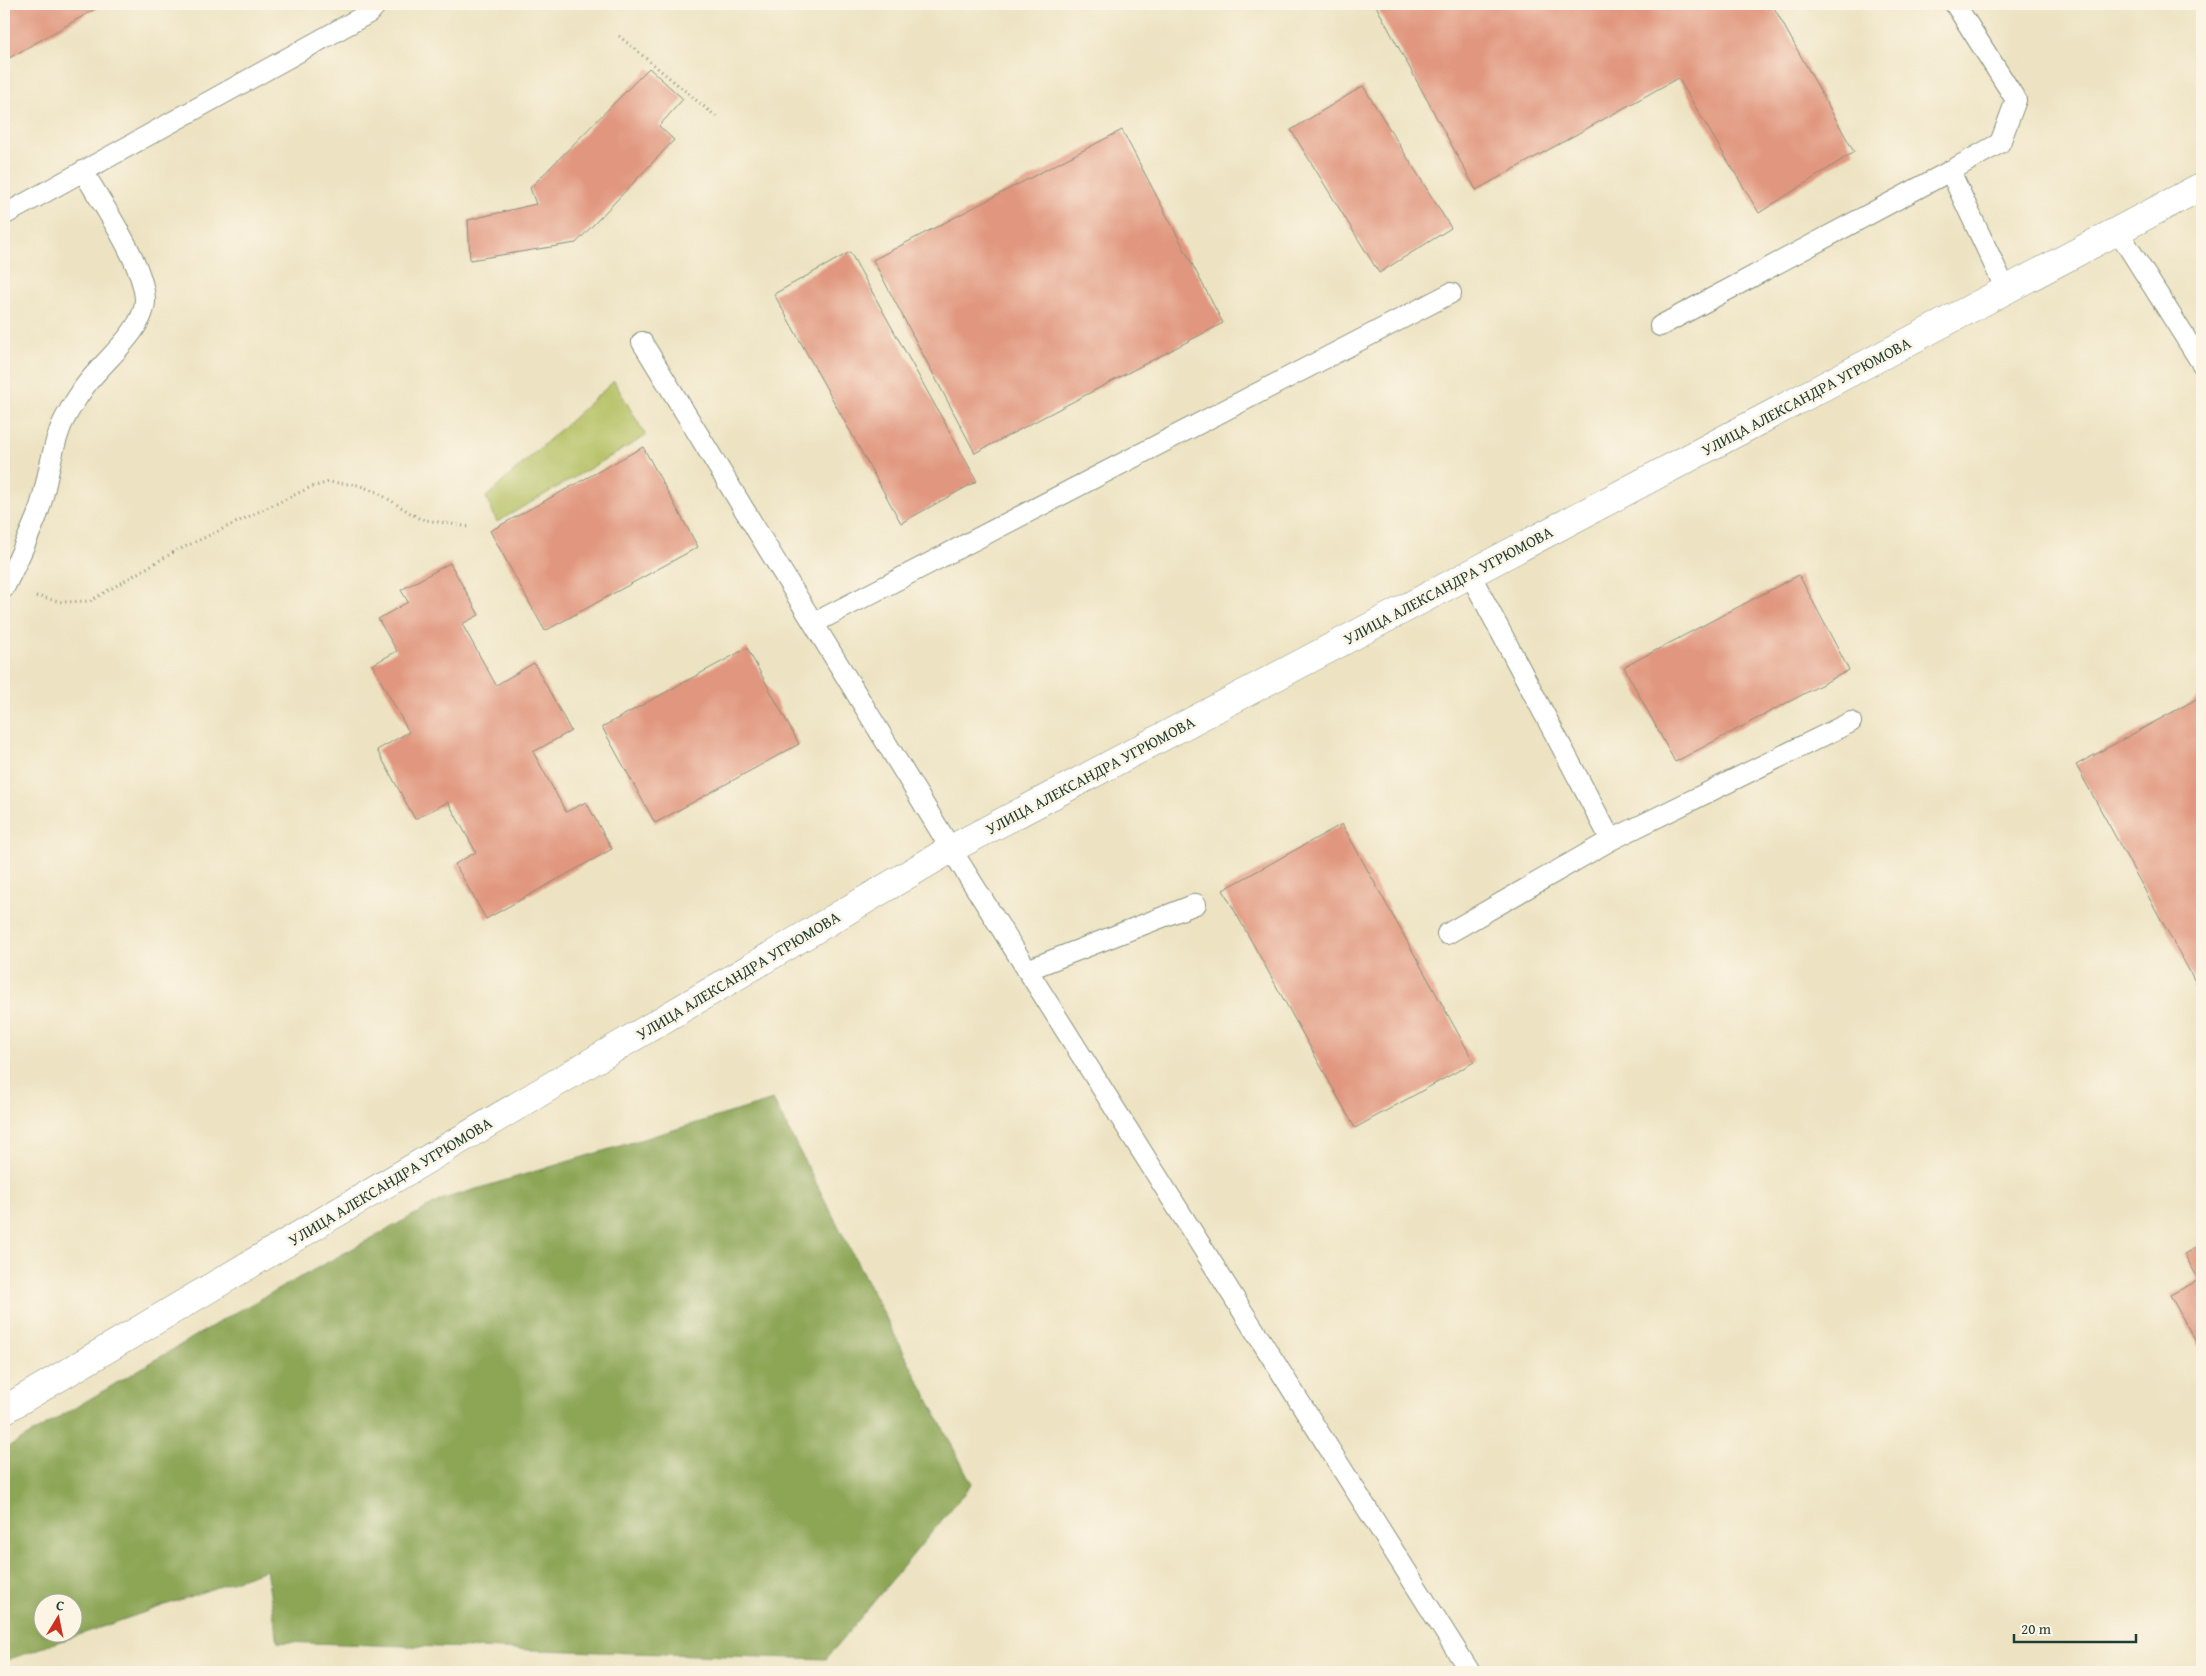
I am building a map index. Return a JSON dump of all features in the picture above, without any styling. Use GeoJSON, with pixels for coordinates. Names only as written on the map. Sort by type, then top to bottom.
{"type":"FeatureCollection","features":[{"type":"Feature","properties":{"kind":"street","name":"УЛИЦА АЛЕКСАНДРА УГРЮМОВА"},"geometry":{"type":"LineString","coordinates":[[4,1410],[951,849],[2202,186]]}},
{"type":"Feature","properties":{"kind":"lane"},"geometry":{"type":"LineString","coordinates":[[4,215],[369,13],[377,4]]}},
{"type":"Feature","properties":{"kind":"lane"},"geometry":{"type":"LineString","coordinates":[[1660,326],[2000,143],[2016,100],[1956,4]]}},
{"type":"Feature","properties":{"kind":"lane"},"geometry":{"type":"LineString","coordinates":[[4,588],[37,515],[59,431],[91,376],[125,340],[137,324],[144,307],[145,299],[142,286],[132,258],[83,171]]}},
{"type":"Feature","properties":{"kind":"lane"},"geometry":{"type":"LineString","coordinates":[[1950,171],[2006,290]]}},
{"type":"Feature","properties":{"kind":"lane"},"geometry":{"type":"LineString","coordinates":[[2118,231],[2202,364]]}},
{"type":"Feature","properties":{"kind":"lane"},"geometry":{"type":"LineString","coordinates":[[814,623],[1452,293]]}},
{"type":"Feature","properties":{"kind":"lane"},"geometry":{"type":"LineString","coordinates":[[642,342],[951,849],[1470,1672]]}},
{"type":"Feature","properties":{"kind":"lane"},"geometry":{"type":"LineString","coordinates":[[1470,574],[1612,840]]}},
{"type":"Feature","properties":{"kind":"lane"},"geometry":{"type":"LineString","coordinates":[[1447,934],[1612,840],[1850,722]]}},
{"type":"Feature","properties":{"kind":"lane"},"geometry":{"type":"LineString","coordinates":[[1027,970],[1196,904]]}},
{"type":"Feature","properties":{"kind":"path"},"geometry":{"type":"LineString","coordinates":[[619,36],[719,119]]}},
{"type":"Feature","properties":{"kind":"path"},"geometry":{"type":"LineString","coordinates":[[31,596],[62,602],[90,600],[174,552],[309,488],[329,482],[358,485],[377,492],[420,519],[470,527]]}},
{"type":"Feature","properties":{"kind":"green space"},"geometry":{"type":"Polygon","coordinates":[[[614,381],[646,436],[497,522],[486,497],[614,381]]]}},
{"type":"Feature","properties":{"kind":"green space"},"geometry":{"type":"Polygon","coordinates":[[[773,1100],[972,1484],[826,1659],[278,1642],[266,1570],[82,1634],[82,1594],[32,1594],[32,1644],[53,1644],[4,1661],[4,1450],[224,1319],[443,1199],[773,1100]]]}},
{"type":"Feature","properties":{"kind":"building"},"geometry":{"type":"Polygon","coordinates":[[[4,4],[104,4],[4,61],[4,4]]]}},
{"type":"Feature","properties":{"kind":"building"},"geometry":{"type":"Polygon","coordinates":[[[1375,4],[1772,4],[1854,152],[1759,213],[1678,78],[1476,190],[1375,4]]]}},
{"type":"Feature","properties":{"kind":"building"},"geometry":{"type":"Polygon","coordinates":[[[649,68],[683,99],[659,126],[674,140],[576,243],[470,260],[468,220],[536,204],[530,188],[649,68]]]}},
{"type":"Feature","properties":{"kind":"building"},"geometry":{"type":"Polygon","coordinates":[[[1363,86],[1451,228],[1379,273],[1291,130],[1363,86]]]}},
{"type":"Feature","properties":{"kind":"building"},"geometry":{"type":"Polygon","coordinates":[[[1122,130],[1223,323],[975,453],[873,260],[1122,130]]]}},
{"type":"Feature","properties":{"kind":"building"},"geometry":{"type":"Polygon","coordinates":[[[850,252],[977,481],[901,523],[774,294],[850,252]]]}},
{"type":"Feature","properties":{"kind":"building"},"geometry":{"type":"Polygon","coordinates":[[[643,447],[698,547],[545,631],[490,531],[643,447]]]}},
{"type":"Feature","properties":{"kind":"building"},"geometry":{"type":"Polygon","coordinates":[[[450,563],[479,615],[462,624],[496,685],[534,663],[571,731],[533,752],[566,812],[586,802],[612,849],[486,919],[455,864],[476,852],[448,802],[415,819],[377,750],[409,732],[372,665],[397,651],[378,619],[408,602],[401,590],[450,563]]]}},
{"type":"Feature","properties":{"kind":"building"},"geometry":{"type":"Polygon","coordinates":[[[1799,575],[1849,670],[1675,762],[1624,667],[1799,575]]]}},
{"type":"Feature","properties":{"kind":"building"},"geometry":{"type":"Polygon","coordinates":[[[747,648],[799,744],[655,823],[602,727],[747,648]]]}},
{"type":"Feature","properties":{"kind":"building"},"geometry":{"type":"Polygon","coordinates":[[[2202,696],[2202,994],[2076,765],[2202,696]]]}},
{"type":"Feature","properties":{"kind":"building"},"geometry":{"type":"Polygon","coordinates":[[[1342,824],[1474,1062],[1355,1128],[1223,890],[1342,824]]]}},
{"type":"Feature","properties":{"kind":"building"},"geometry":{"type":"Polygon","coordinates":[[[2202,1244],[2202,1353],[2170,1295],[2199,1280],[2184,1254],[2202,1244]]]}}]}
